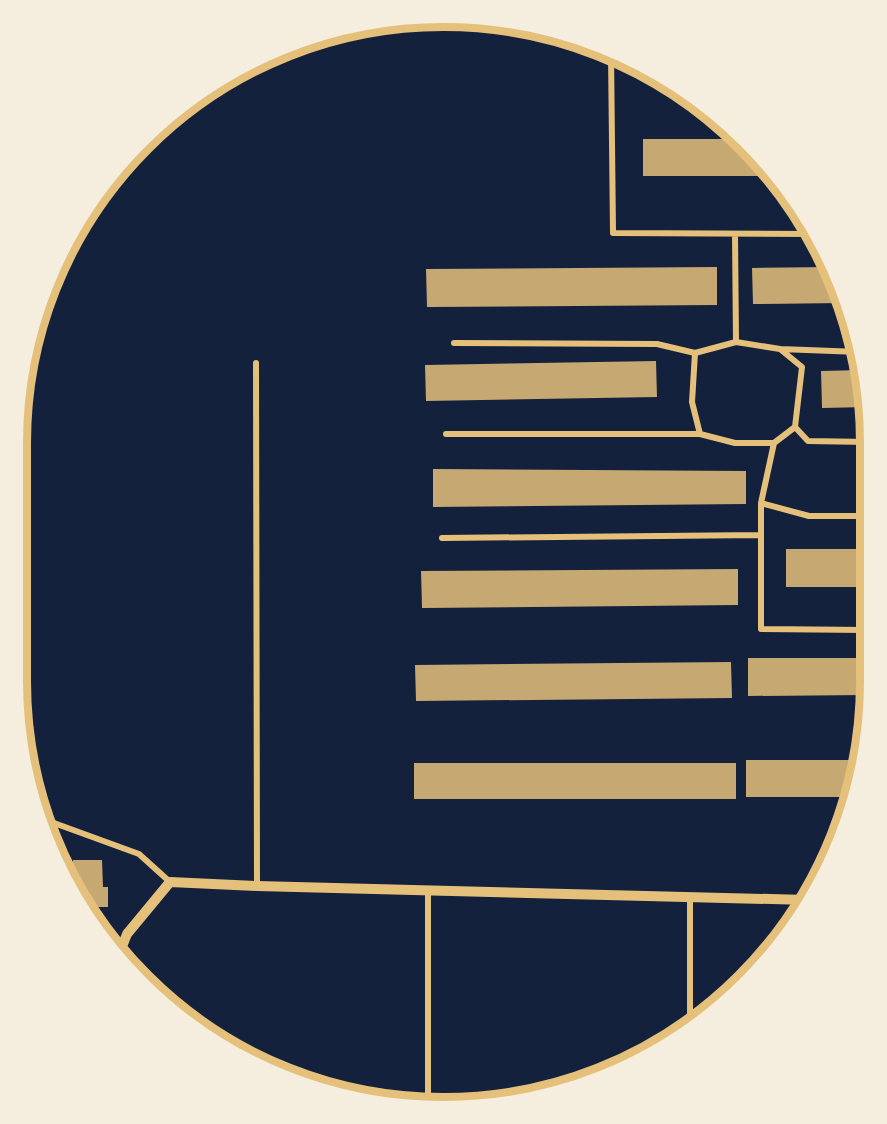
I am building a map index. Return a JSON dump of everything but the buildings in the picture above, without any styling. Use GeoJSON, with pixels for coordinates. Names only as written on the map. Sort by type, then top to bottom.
{"type":"FeatureCollection","features":[{"type":"Feature","properties":{"kind":"street"},"geometry":{"type":"LineString","coordinates":[[611,63],[613,233],[803,234]]}},
{"type":"Feature","properties":{"kind":"street"},"geometry":{"type":"LineString","coordinates":[[735,234],[736,342]]}},
{"type":"Feature","properties":{"kind":"street"},"geometry":{"type":"LineString","coordinates":[[454,343],[657,344],[695,353],[736,342],[780,349],[850,352]]}},
{"type":"Feature","properties":{"kind":"street"},"geometry":{"type":"LineString","coordinates":[[446,435],[700,434],[735,443],[774,443],[795,427],[802,367],[780,349]]}},
{"type":"Feature","properties":{"kind":"street"},"geometry":{"type":"LineString","coordinates":[[695,353],[692,402],[700,434]]}},
{"type":"Feature","properties":{"kind":"street"},"geometry":{"type":"LineString","coordinates":[[256,363],[257,886]]}},
{"type":"Feature","properties":{"kind":"street"},"geometry":{"type":"LineString","coordinates":[[795,427],[808,441],[860,442]]}},
{"type":"Feature","properties":{"kind":"street"},"geometry":{"type":"LineString","coordinates":[[774,443],[761,503],[761,629],[860,630]]}},
{"type":"Feature","properties":{"kind":"street"},"geometry":{"type":"LineString","coordinates":[[761,503],[809,516],[860,516]]}},
{"type":"Feature","properties":{"kind":"street"},"geometry":{"type":"LineString","coordinates":[[442,538],[761,535]]}},
{"type":"Feature","properties":{"kind":"street"},"geometry":{"type":"LineString","coordinates":[[52,822],[139,854],[170,882],[797,900]]}},
{"type":"Feature","properties":{"kind":"street"},"geometry":{"type":"LineString","coordinates":[[122,946],[127,934],[170,882]]}},
{"type":"Feature","properties":{"kind":"street"},"geometry":{"type":"LineString","coordinates":[[428,890],[428,1096]]}},
{"type":"Feature","properties":{"kind":"street"},"geometry":{"type":"LineString","coordinates":[[690,897],[690,1016]]}}]}
